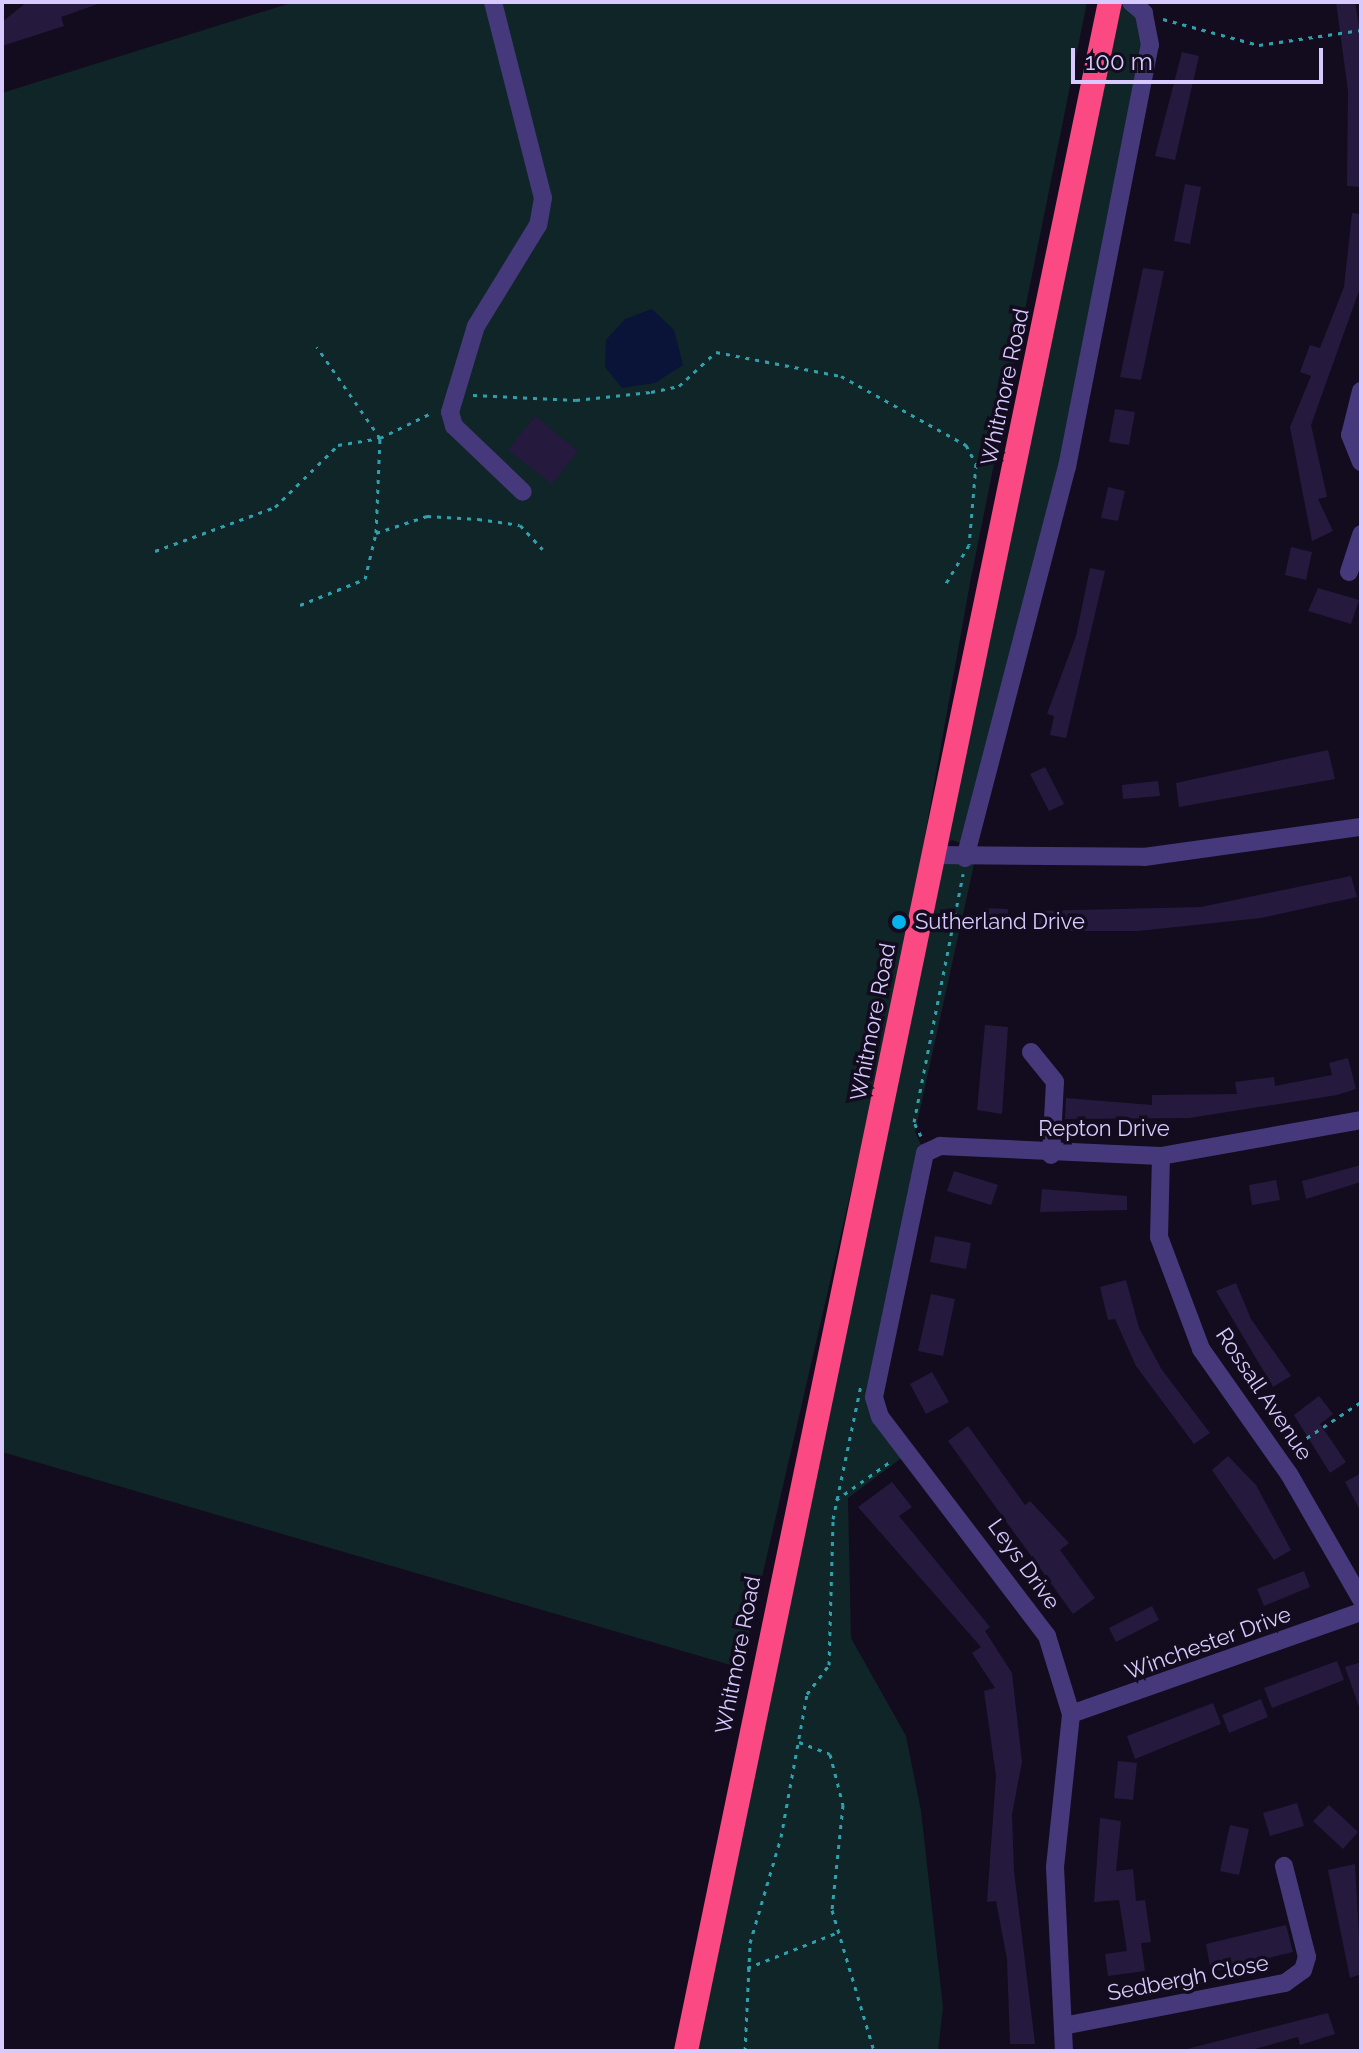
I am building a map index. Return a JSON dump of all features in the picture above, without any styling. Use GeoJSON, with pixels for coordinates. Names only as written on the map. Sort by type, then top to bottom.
{"type":"FeatureCollection","features":[{"type":"Feature","properties":{"kind":"highway","name":"Whitmore Road"},"geometry":{"type":"LineString","coordinates":[[686,2051],[1110,2]]}},
{"type":"Feature","properties":{"kind":"street"},"geometry":{"type":"LineString","coordinates":[[493,2],[543,198],[538,225],[476,326],[453,401],[454,426],[523,492]]}},
{"type":"Feature","properties":{"kind":"street"},"geometry":{"type":"LineString","coordinates":[[965,858],[1067,467],[1150,45],[1138,8]]}},
{"type":"Feature","properties":{"kind":"street"},"geometry":{"type":"LineString","coordinates":[[1361,391],[1350,435],[1361,462]]}},
{"type":"Feature","properties":{"kind":"street"},"geometry":{"type":"LineString","coordinates":[[1349,572],[1361,534]]}},
{"type":"Feature","properties":{"kind":"street"},"geometry":{"type":"LineString","coordinates":[[933,855],[965,858],[1144,857],[1361,827]]}},
{"type":"Feature","properties":{"kind":"street"},"geometry":{"type":"LineString","coordinates":[[1031,1052],[1055,1082],[1051,1155]]}},
{"type":"Feature","properties":{"kind":"street","name":"Repton Drive"},"geometry":{"type":"LineString","coordinates":[[934,1148],[1051,1155],[1161,1156],[1361,1120]]}},
{"type":"Feature","properties":{"kind":"street","name":"Leys Drive"},"geometry":{"type":"LineString","coordinates":[[934,1148],[873,1381],[880,1417],[1047,1636],[1071,1714],[1055,1867],[1068,2025],[1064,2051]]}},
{"type":"Feature","properties":{"kind":"street","name":"Rossall Avenue"},"geometry":{"type":"LineString","coordinates":[[1161,1156],[1159,1237],[1177,1294],[1201,1349],[1276,1457],[1361,1599]]}},
{"type":"Feature","properties":{"kind":"street","name":"Winchester Drive"},"geometry":{"type":"LineString","coordinates":[[1071,1714],[1361,1612]]}},
{"type":"Feature","properties":{"kind":"street","name":"Sedbergh Close"},"geometry":{"type":"LineString","coordinates":[[1068,2025],[1267,1989],[1294,1977],[1307,1957],[1284,1866]]}},
{"type":"Feature","properties":{"kind":"path"},"geometry":{"type":"LineString","coordinates":[[1138,8],[1259,45],[1361,30]]}},
{"type":"Feature","properties":{"kind":"path"},"geometry":{"type":"LineString","coordinates":[[300,605],[365,579],[376,533],[380,438],[317,347]]}},
{"type":"Feature","properties":{"kind":"path"},"geometry":{"type":"LineString","coordinates":[[155,551],[275,507],[338,445],[380,438],[453,401],[487,390],[576,400],[651,392],[679,386],[716,352],[841,376],[966,445],[976,464],[969,545],[945,585]]}},
{"type":"Feature","properties":{"kind":"path"},"geometry":{"type":"LineString","coordinates":[[376,533],[427,516],[478,519],[520,525],[542,549]]}},
{"type":"Feature","properties":{"kind":"path"},"geometry":{"type":"LineString","coordinates":[[934,1148],[914,1122],[965,858]]}},
{"type":"Feature","properties":{"kind":"path"},"geometry":{"type":"LineString","coordinates":[[745,2051],[747,1968],[810,1686],[829,1665],[836,1500],[856,1387],[873,1381]]}},
{"type":"Feature","properties":{"kind":"path"},"geometry":{"type":"LineString","coordinates":[[1276,1457],[1361,1402]]}},
{"type":"Feature","properties":{"kind":"path"},"geometry":{"type":"LineString","coordinates":[[836,1500],[905,1450]]}},
{"type":"Feature","properties":{"kind":"path"},"geometry":{"type":"LineString","coordinates":[[799,1742],[830,1754],[843,1805],[836,1933],[874,2051]]}},
{"type":"Feature","properties":{"kind":"path"},"geometry":{"type":"LineString","coordinates":[[747,1968],[836,1933]]}},
{"type":"Feature","properties":{"kind":"green space"},"geometry":{"type":"Polygon","coordinates":[[[294,2],[1087,2],[970,583],[898,987],[741,1668],[2,1452],[2,93],[294,2]]]}},
{"type":"Feature","properties":{"kind":"green space"},"geometry":{"type":"Polygon","coordinates":[[[1109,2],[1131,2],[1150,45],[1072,439],[966,845],[952,840],[934,854],[975,860],[915,1132],[925,1153],[874,1397],[907,1454],[848,1498],[851,1638],[906,1736],[921,1811],[943,2007],[938,2051],[686,2051],[1109,2]]]}},
{"type":"Feature","properties":{"kind":"water"},"geometry":{"type":"Polygon","coordinates":[[[652,309],[674,330],[683,365],[655,383],[622,388],[605,367],[606,340],[625,319],[652,309]]]}},
{"type":"Feature","properties":{"kind":"building"},"geometry":{"type":"Polygon","coordinates":[[[27,2],[98,4],[61,17],[64,26],[2,46],[2,22],[27,2]]]}},
{"type":"Feature","properties":{"kind":"building"},"geometry":{"type":"Polygon","coordinates":[[[1336,2],[1355,2],[1361,39],[1361,187],[1347,186],[1348,91],[1336,2]]]}},
{"type":"Feature","properties":{"kind":"building"},"geometry":{"type":"Polygon","coordinates":[[[1182,52],[1199,56],[1175,160],[1155,156],[1182,52]]]}},
{"type":"Feature","properties":{"kind":"building"},"geometry":{"type":"Polygon","coordinates":[[[1185,184],[1201,187],[1190,244],[1174,241],[1185,184]]]}},
{"type":"Feature","properties":{"kind":"building"},"geometry":{"type":"Polygon","coordinates":[[[1352,213],[1361,214],[1359,291],[1311,425],[1327,497],[1318,499],[1333,531],[1312,541],[1290,427],[1311,376],[1300,372],[1310,345],[1320,348],[1344,287],[1352,213]]]}},
{"type":"Feature","properties":{"kind":"building"},"geometry":{"type":"Polygon","coordinates":[[[1143,268],[1164,271],[1141,380],[1120,377],[1143,268]]]}},
{"type":"Feature","properties":{"kind":"building"},"geometry":{"type":"Polygon","coordinates":[[[1115,409],[1135,412],[1129,445],[1109,442],[1115,409]]]}},
{"type":"Feature","properties":{"kind":"building"},"geometry":{"type":"Polygon","coordinates":[[[535,416],[578,451],[552,484],[508,450],[535,416]]]}},
{"type":"Feature","properties":{"kind":"building"},"geometry":{"type":"Polygon","coordinates":[[[1108,487],[1125,491],[1118,521],[1101,518],[1108,487]]]}},
{"type":"Feature","properties":{"kind":"building"},"geometry":{"type":"Polygon","coordinates":[[[1291,547],[1312,552],[1306,580],[1285,575],[1291,547]]]}},
{"type":"Feature","properties":{"kind":"building"},"geometry":{"type":"Polygon","coordinates":[[[1090,568],[1105,571],[1066,738],[1050,735],[1054,716],[1047,714],[1076,636],[1090,568]]]}},
{"type":"Feature","properties":{"kind":"building"},"geometry":{"type":"Polygon","coordinates":[[[1318,588],[1359,600],[1351,624],[1308,611],[1318,588]]]}},
{"type":"Feature","properties":{"kind":"building"},"geometry":{"type":"Polygon","coordinates":[[[1328,750],[1335,779],[1179,807],[1176,783],[1328,750]]]}},
{"type":"Feature","properties":{"kind":"building"},"geometry":{"type":"Polygon","coordinates":[[[1045,767],[1064,804],[1049,811],[1030,774],[1045,767]]]}},
{"type":"Feature","properties":{"kind":"building"},"geometry":{"type":"Polygon","coordinates":[[[1158,781],[1160,796],[1123,799],[1122,785],[1158,781]]]}},
{"type":"Feature","properties":{"kind":"building"},"geometry":{"type":"Polygon","coordinates":[[[1351,876],[1357,897],[1261,918],[1138,931],[1034,931],[1034,911],[1201,907],[1351,876]]]}},
{"type":"Feature","properties":{"kind":"building"},"geometry":{"type":"Polygon","coordinates":[[[985,908],[1008,909],[1007,931],[984,930],[985,908]]]}},
{"type":"Feature","properties":{"kind":"building"},"geometry":{"type":"Polygon","coordinates":[[[985,1025],[1008,1027],[1002,1114],[977,1110],[985,1025]]]}},
{"type":"Feature","properties":{"kind":"building"},"geometry":{"type":"Polygon","coordinates":[[[1348,1058],[1356,1089],[1337,1095],[1189,1118],[1065,1119],[1066,1098],[1152,1105],[1152,1095],[1237,1094],[1235,1082],[1274,1077],[1275,1086],[1332,1075],[1329,1063],[1348,1058]]]}},
{"type":"Feature","properties":{"kind":"building"},"geometry":{"type":"Polygon","coordinates":[[[1361,1165],[1361,1182],[1306,1199],[1302,1181],[1361,1165]]]}},
{"type":"Feature","properties":{"kind":"building"},"geometry":{"type":"Polygon","coordinates":[[[954,1171],[998,1185],[991,1205],[947,1191],[954,1171]]]}},
{"type":"Feature","properties":{"kind":"building"},"geometry":{"type":"Polygon","coordinates":[[[1276,1180],[1280,1200],[1252,1205],[1249,1185],[1276,1180]]]}},
{"type":"Feature","properties":{"kind":"building"},"geometry":{"type":"Polygon","coordinates":[[[1042,1189],[1127,1196],[1127,1210],[1040,1212],[1042,1189]]]}},
{"type":"Feature","properties":{"kind":"building"},"geometry":{"type":"Polygon","coordinates":[[[935,1236],[971,1243],[966,1269],[930,1262],[935,1236]]]}},
{"type":"Feature","properties":{"kind":"building"},"geometry":{"type":"Polygon","coordinates":[[[1126,1280],[1139,1328],[1162,1370],[1210,1433],[1194,1444],[1136,1366],[1115,1319],[1108,1320],[1100,1287],[1126,1280]]]}},
{"type":"Feature","properties":{"kind":"building"},"geometry":{"type":"Polygon","coordinates":[[[1236,1283],[1251,1319],[1291,1376],[1273,1387],[1216,1291],[1236,1283]]]}},
{"type":"Feature","properties":{"kind":"building"},"geometry":{"type":"Polygon","coordinates":[[[931,1294],[955,1299],[943,1356],[918,1351],[931,1294]]]}},
{"type":"Feature","properties":{"kind":"building"},"geometry":{"type":"Polygon","coordinates":[[[932,1372],[949,1402],[926,1414],[910,1384],[932,1372]]]}},
{"type":"Feature","properties":{"kind":"building"},"geometry":{"type":"Polygon","coordinates":[[[1319,1396],[1333,1414],[1320,1424],[1346,1462],[1330,1473],[1294,1415],[1319,1396]]]}},
{"type":"Feature","properties":{"kind":"building"},"geometry":{"type":"Polygon","coordinates":[[[968,1426],[1025,1505],[1030,1501],[1069,1543],[1060,1550],[1095,1598],[1073,1614],[948,1441],[968,1426]]]}},
{"type":"Feature","properties":{"kind":"building"},"geometry":{"type":"Polygon","coordinates":[[[1228,1456],[1256,1485],[1291,1550],[1274,1560],[1212,1470],[1228,1456]]]}},
{"type":"Feature","properties":{"kind":"building"},"geometry":{"type":"Polygon","coordinates":[[[1361,1473],[1361,1512],[1345,1482],[1361,1473]]]}},
{"type":"Feature","properties":{"kind":"building"},"geometry":{"type":"Polygon","coordinates":[[[892,1482],[912,1507],[899,1516],[990,1627],[985,1631],[1012,1673],[1022,1762],[1012,1814],[1014,1871],[1035,2044],[1010,2044],[1007,1959],[996,1901],[987,1902],[996,1776],[984,1691],[995,1688],[972,1653],[981,1647],[858,1507],[892,1482]]]}},
{"type":"Feature","properties":{"kind":"building"},"geometry":{"type":"Polygon","coordinates":[[[1304,1571],[1310,1587],[1264,1606],[1257,1589],[1304,1571]]]}},
{"type":"Feature","properties":{"kind":"building"},"geometry":{"type":"Polygon","coordinates":[[[1152,1606],[1159,1620],[1116,1642],[1109,1628],[1152,1606]]]}},
{"type":"Feature","properties":{"kind":"building"},"geometry":{"type":"Polygon","coordinates":[[[1337,1661],[1344,1680],[1272,1708],[1264,1688],[1337,1661]]]}},
{"type":"Feature","properties":{"kind":"building"},"geometry":{"type":"Polygon","coordinates":[[[1361,1662],[1361,1707],[1359,1707],[1345,1667],[1361,1662]]]}},
{"type":"Feature","properties":{"kind":"building"},"geometry":{"type":"Polygon","coordinates":[[[1261,1699],[1268,1717],[1229,1733],[1222,1715],[1261,1699]]]}},
{"type":"Feature","properties":{"kind":"building"},"geometry":{"type":"Polygon","coordinates":[[[1213,1703],[1221,1724],[1135,1759],[1127,1736],[1213,1703]]]}},
{"type":"Feature","properties":{"kind":"building"},"geometry":{"type":"Polygon","coordinates":[[[1118,1761],[1137,1763],[1133,1800],[1114,1798],[1118,1761]]]}},
{"type":"Feature","properties":{"kind":"building"},"geometry":{"type":"Polygon","coordinates":[[[1297,1803],[1304,1826],[1270,1836],[1263,1813],[1297,1803]]]}},
{"type":"Feature","properties":{"kind":"building"},"geometry":{"type":"Polygon","coordinates":[[[1329,1805],[1358,1832],[1343,1849],[1313,1821],[1329,1805]]]}},
{"type":"Feature","properties":{"kind":"building"},"geometry":{"type":"Polygon","coordinates":[[[1100,1818],[1121,1821],[1116,1871],[1133,1869],[1136,1901],[1145,1900],[1151,1942],[1141,1943],[1145,1971],[1108,1976],[1105,1954],[1127,1951],[1119,1900],[1094,1902],[1100,1818]]]}},
{"type":"Feature","properties":{"kind":"building"},"geometry":{"type":"Polygon","coordinates":[[[1230,1825],[1249,1829],[1239,1875],[1220,1871],[1230,1825]]]}},
{"type":"Feature","properties":{"kind":"building"},"geometry":{"type":"Polygon","coordinates":[[[1355,1864],[1361,1974],[1350,1978],[1328,1870],[1355,1864]]]}},
{"type":"Feature","properties":{"kind":"building"},"geometry":{"type":"Polygon","coordinates":[[[1286,1925],[1293,1952],[1211,1972],[1206,1944],[1286,1925]]]}},
{"type":"Feature","properties":{"kind":"building"},"geometry":{"type":"Polygon","coordinates":[[[1328,2013],[1335,2034],[1300,2045],[1298,2037],[1251,2050],[1179,2051],[1328,2013]]]}},
{"type":"Feature","properties":{"kind":"place","name":"Sutherland Drive"},"geometry":{"type":"Point","coordinates":[899,922]}}]}
